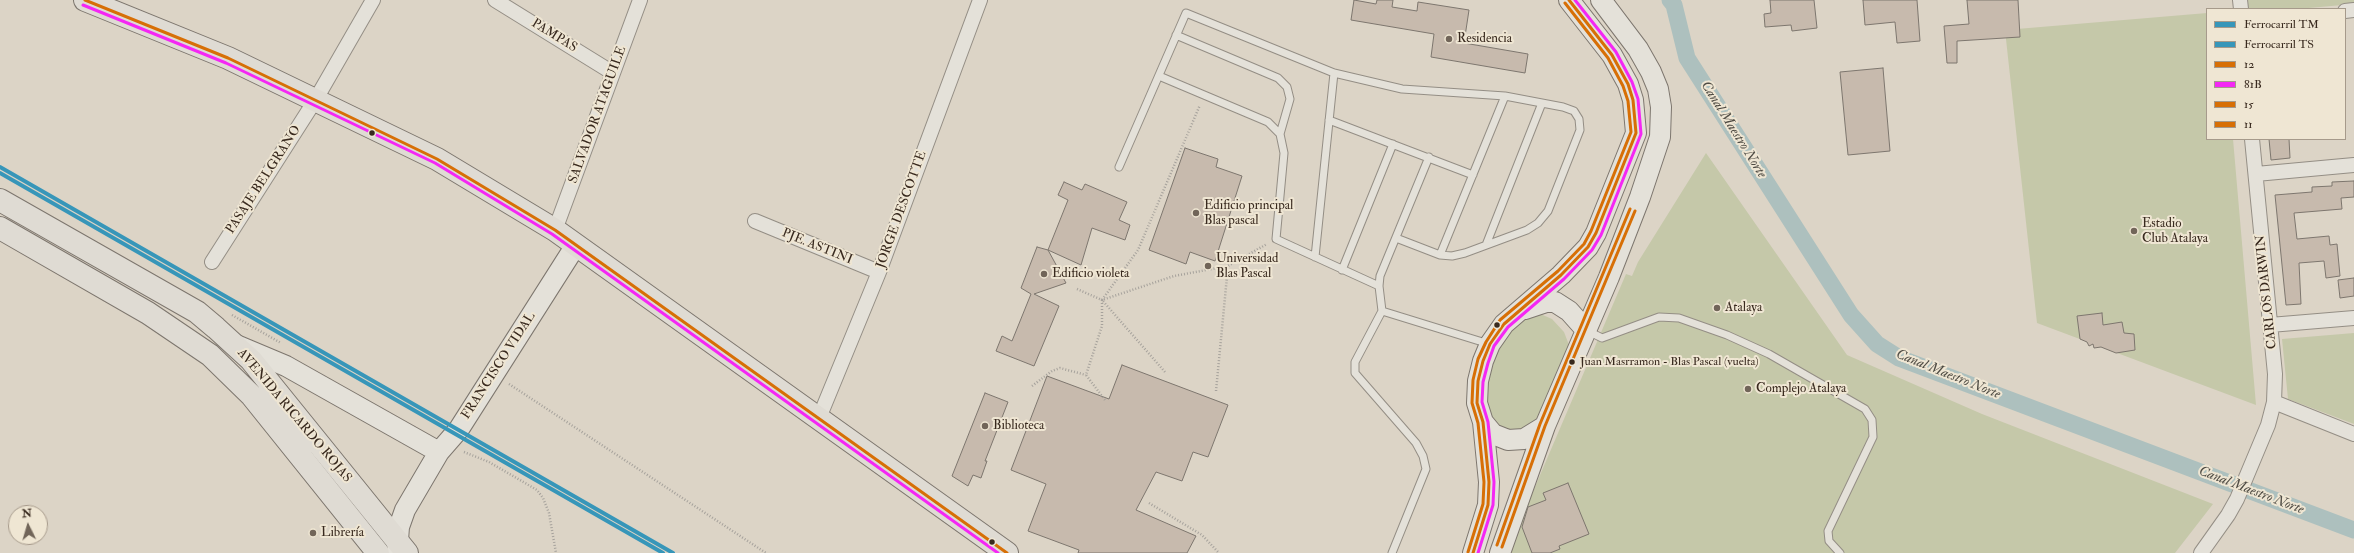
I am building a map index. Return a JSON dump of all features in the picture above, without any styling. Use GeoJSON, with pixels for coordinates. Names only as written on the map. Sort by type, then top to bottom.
{"type":"FeatureCollection","features":[{"type":"Feature","properties":{"kind":"main road"},"geometry":{"type":"LineString","coordinates":[[85,0],[228,58],[316,99],[437,159],[555,230],[1007,553]]}},
{"type":"Feature","properties":{"kind":"main road"},"geometry":{"type":"LineString","coordinates":[[1500,553],[1545,426],[1640,197],[1656,151],[1662,122],[1658,89],[1651,72],[1638,49],[1600,0]]}},
{"type":"Feature","properties":{"kind":"main road"},"geometry":{"type":"LineString","coordinates":[[1473,553],[1488,505],[1489,482],[1483,422],[1477,403],[1478,381],[1490,344],[1504,324],[1561,275],[1588,247],[1596,233],[1636,133],[1633,100],[1628,84],[1612,56],[1570,2]]}},
{"type":"Feature","properties":{"kind":"main road","name":"AVENIDA RICARDO ROJAS"},"geometry":{"type":"LineString","coordinates":[[1,205],[197,312],[235,344],[251,360],[400,550]]}},
{"type":"Feature","properties":{"kind":"main road","name":"AVENIDA RICARDO ROJAS"},"geometry":{"type":"LineString","coordinates":[[0,228],[161,320],[195,342],[215,359],[252,396],[378,553]]}},
{"type":"Feature","properties":{"kind":"main road","name":"FRANCISCO VIDAL"},"geometry":{"type":"LineString","coordinates":[[400,550],[405,510],[442,448],[458,429],[576,245]]}},
{"type":"Feature","properties":{"kind":"main road"},"geometry":{"type":"LineString","coordinates":[[1518,313],[1534,304],[1555,302],[1569,311],[1586,330]]}},
{"type":"Feature","properties":{"kind":"main road"},"geometry":{"type":"LineString","coordinates":[[235,344],[286,366],[442,448]]}},
{"type":"Feature","properties":{"kind":"main road"},"geometry":{"type":"LineString","coordinates":[[1483,422],[1493,434],[1508,440],[1524,439],[1545,426]]}},
{"type":"Feature","properties":{"kind":"street","name":"PASAJE BELGRANO"},"geometry":{"type":"LineString","coordinates":[[212,262],[316,99],[373,0]]}},
{"type":"Feature","properties":{"kind":"street","name":"PAMPAS"},"geometry":{"type":"LineString","coordinates":[[495,0],[613,73]]}},
{"type":"Feature","properties":{"kind":"street","name":"SALVADOR ATAGUILE"},"geometry":{"type":"LineString","coordinates":[[555,230],[640,0]]}},
{"type":"Feature","properties":{"kind":"street","name":"JORGE DESCOTTE"},"geometry":{"type":"LineString","coordinates":[[819,418],[879,272],[980,0]]}},
{"type":"Feature","properties":{"kind":"street","name":"CARLOS DARWIN"},"geometry":{"type":"LineString","coordinates":[[2201,553],[2228,515],[2237,499],[2261,444],[2274,402],[2275,374],[2252,140]]}},
{"type":"Feature","properties":{"kind":"street"},"geometry":{"type":"LineString","coordinates":[[2256,174],[2354,165]]}},
{"type":"Feature","properties":{"kind":"street","name":"PJE. ASTINI"},"geometry":{"type":"LineString","coordinates":[[755,221],[879,272]]}},
{"type":"Feature","properties":{"kind":"street"},"geometry":{"type":"LineString","coordinates":[[2270,325],[2354,318]]}},
{"type":"Feature","properties":{"kind":"street"},"geometry":{"type":"LineString","coordinates":[[2274,402],[2354,434]]}},
{"type":"Feature","properties":{"kind":"lane"},"geometry":{"type":"LineString","coordinates":[[1119,167],[1186,13],[1334,73],[1402,90],[1504,96],[1574,111],[1579,119],[1580,130],[1548,211],[1538,223],[1527,230],[1466,253],[1440,255],[1396,238]]}},
{"type":"Feature","properties":{"kind":"lane"},"geometry":{"type":"LineString","coordinates":[[1176,35],[1278,78],[1287,87],[1290,99],[1280,134],[1284,153],[1276,239],[1378,286]]}},
{"type":"Feature","properties":{"kind":"lane"},"geometry":{"type":"LineString","coordinates":[[1315,257],[1334,73]]}},
{"type":"Feature","properties":{"kind":"lane"},"geometry":{"type":"LineString","coordinates":[[1159,76],[1268,122],[1280,134]]}},
{"type":"Feature","properties":{"kind":"lane"},"geometry":{"type":"LineString","coordinates":[[1440,255],[1504,96]]}},
{"type":"Feature","properties":{"kind":"lane"},"geometry":{"type":"LineString","coordinates":[[1486,245],[1542,103]]}},
{"type":"Feature","properties":{"kind":"lane"},"geometry":{"type":"LineString","coordinates":[[1329,120],[1473,175]]}},
{"type":"Feature","properties":{"kind":"lane"},"geometry":{"type":"LineString","coordinates":[[1342,270],[1393,144]]}},
{"type":"Feature","properties":{"kind":"lane"},"geometry":{"type":"LineString","coordinates":[[1392,553],[1426,468],[1423,456],[1416,443],[1355,373],[1354,362],[1382,312],[1378,286],[1380,276],[1429,157]]}},
{"type":"Feature","properties":{"kind":"lane"},"geometry":{"type":"LineString","coordinates":[[1382,312],[1490,344]]}},
{"type":"Feature","properties":{"kind":"lane"},"geometry":{"type":"LineString","coordinates":[[1586,330],[1595,336],[1602,338],[1659,317],[1679,318],[1728,335],[1769,354],[1865,409],[1872,420],[1874,436],[1828,531],[1829,541],[1840,553]]}},
{"type":"Feature","properties":{"kind":"path"},"geometry":{"type":"LineString","coordinates":[[1086,375],[1102,326],[1102,300],[1138,250],[1204,95]]}},
{"type":"Feature","properties":{"kind":"path"},"geometry":{"type":"LineString","coordinates":[[1102,300],[1174,276],[1228,266],[1276,239]]}},
{"type":"Feature","properties":{"kind":"path"},"geometry":{"type":"LineString","coordinates":[[1216,391],[1228,266]]}},
{"type":"Feature","properties":{"kind":"path"},"geometry":{"type":"LineString","coordinates":[[1077,289],[1102,300],[1165,372]]}},
{"type":"Feature","properties":{"kind":"path"},"geometry":{"type":"LineString","coordinates":[[1032,386],[1052,371],[1060,368],[1086,375],[1105,400]]}},
{"type":"Feature","properties":{"kind":"path"},"geometry":{"type":"LineString","coordinates":[[494,374],[766,553]]}},
{"type":"Feature","properties":{"kind":"path"},"geometry":{"type":"LineString","coordinates":[[442,448],[489,462],[537,490],[543,498],[549,514],[556,553]]}},
{"type":"Feature","properties":{"kind":"path"},"geometry":{"type":"LineString","coordinates":[[1149,503],[1202,535],[1219,553]]}},
{"type":"Feature","properties":{"kind":"green space"},"geometry":{"type":"Polygon","coordinates":[[[2246,0],[2354,0],[2354,4],[2308,8],[2247,8],[2246,0]]]}},
{"type":"Feature","properties":{"kind":"green space","name":"Estadio Club Atalaya"},"geometry":{"type":"Polygon","coordinates":[[[2206,13],[2206,140],[2233,140],[2256,405],[2037,323],[2005,30],[2206,13]]]}},
{"type":"Feature","properties":{"kind":"green space","name":"Complejo Atalaya"},"geometry":{"type":"Polygon","coordinates":[[[1706,153],[1847,355],[1982,414],[2213,504],[2175,553],[1512,553],[1511,543],[1626,274],[1632,276],[1638,262],[1706,153]]]}},
{"type":"Feature","properties":{"kind":"green space"},"geometry":{"type":"Polygon","coordinates":[[[1538,313],[1552,319],[1564,332],[1569,345],[1566,356],[1532,432],[1496,430],[1485,405],[1489,372],[1497,350],[1512,324],[1538,313]]]}},
{"type":"Feature","properties":{"kind":"green space"},"geometry":{"type":"Polygon","coordinates":[[[2354,333],[2354,424],[2288,399],[2282,339],[2354,333]]]}},
{"type":"Feature","properties":{"kind":"building","name":"Residencia"},"geometry":{"type":"Polygon","coordinates":[[[1354,0],[1376,4],[1377,0],[1393,0],[1392,7],[1417,11],[1418,2],[1469,10],[1464,43],[1528,54],[1525,73],[1431,57],[1434,34],[1351,20],[1354,0]]]}},
{"type":"Feature","properties":{"kind":"building"},"geometry":{"type":"Polygon","coordinates":[[[1770,0],[1814,0],[1817,28],[1792,31],[1791,25],[1765,27],[1764,14],[1771,13],[1770,0]]]}},
{"type":"Feature","properties":{"kind":"building"},"geometry":{"type":"Polygon","coordinates":[[[1863,0],[1917,0],[1920,41],[1897,43],[1895,22],[1865,25],[1863,0]]]}},
{"type":"Feature","properties":{"kind":"building"},"geometry":{"type":"Polygon","coordinates":[[[1967,0],[2018,0],[2020,37],[1957,41],[1957,63],[1947,63],[1944,26],[1969,24],[1967,0]]]}},
{"type":"Feature","properties":{"kind":"building"},"geometry":{"type":"Polygon","coordinates":[[[1883,68],[1890,151],[1848,155],[1840,72],[1883,68]]]}},
{"type":"Feature","properties":{"kind":"building"},"geometry":{"type":"Polygon","coordinates":[[[2269,140],[2289,140],[2290,158],[2271,160],[2269,140]]]}},
{"type":"Feature","properties":{"kind":"building","name":"Edificio principal Blas pascal"},"geometry":{"type":"Polygon","coordinates":[[[1185,148],[1218,159],[1216,167],[1242,176],[1215,261],[1190,252],[1186,264],[1149,250],[1185,148]]]}},
{"type":"Feature","properties":{"kind":"building"},"geometry":{"type":"Polygon","coordinates":[[[2354,181],[2354,197],[2341,198],[2342,209],[2294,213],[2297,239],[2329,236],[2330,245],[2337,244],[2340,276],[2326,278],[2324,261],[2299,263],[2301,304],[2286,305],[2275,195],[2312,192],[2312,187],[2332,186],[2332,182],[2354,181]]]}},
{"type":"Feature","properties":{"kind":"building"},"geometry":{"type":"Polygon","coordinates":[[[1064,182],[1082,190],[1085,184],[1127,202],[1119,220],[1130,225],[1125,240],[1092,228],[1081,265],[1048,250],[1068,200],[1058,195],[1064,182]]]}},
{"type":"Feature","properties":{"kind":"building"},"geometry":{"type":"Polygon","coordinates":[[[1037,247],[1048,250],[1066,283],[1034,294],[1059,306],[1034,366],[996,351],[1002,336],[1012,341],[1031,294],[1021,288],[1037,247]]]}},
{"type":"Feature","properties":{"kind":"building"},"geometry":{"type":"Polygon","coordinates":[[[2354,278],[2354,296],[2340,298],[2338,280],[2354,278]]]}},
{"type":"Feature","properties":{"kind":"building"},"geometry":{"type":"Polygon","coordinates":[[[2102,313],[2103,325],[2122,322],[2124,333],[2134,334],[2135,350],[2116,353],[2101,347],[2094,348],[2093,344],[2089,346],[2087,342],[2080,339],[2077,316],[2102,313]]]}},
{"type":"Feature","properties":{"kind":"building"},"geometry":{"type":"Polygon","coordinates":[[[1122,365],[1228,405],[1208,457],[1193,452],[1182,481],[1156,472],[1136,510],[1196,536],[1187,553],[1078,553],[1079,550],[1028,531],[1046,484],[1011,470],[1047,376],[1109,399],[1122,365]]]}},
{"type":"Feature","properties":{"kind":"building","name":"Biblioteca"},"geometry":{"type":"Polygon","coordinates":[[[985,393],[1008,402],[985,461],[987,461],[981,478],[973,475],[968,486],[952,476],[985,393]]]}},
{"type":"Feature","properties":{"kind":"building"},"geometry":{"type":"Polygon","coordinates":[[[1568,483],[1589,534],[1559,546],[1560,549],[1550,553],[1532,553],[1522,527],[1528,507],[1546,500],[1543,493],[1568,483]]]}},
{"type":"Feature","properties":{"kind":"waterway","name":"Canal Maestro Norte"},"geometry":{"type":"LineString","coordinates":[[1670,0],[1674,5],[1687,58],[1851,315],[1877,344],[1899,358],[2354,530]]}},
{"type":"Feature","properties":{"kind":"rail line","name":"TM"},"geometry":{"type":"LineString","coordinates":[[0,167],[673,553]]}},
{"type":"Feature","properties":{"kind":"rail line","name":"TS"},"geometry":{"type":"LineString","coordinates":[[0,173],[663,553]]}},
{"type":"Feature","properties":{"kind":"transit line","name":"12"},"geometry":{"type":"LineString","coordinates":[[85,0],[228,58],[437,159],[555,230],[1007,553]]}},
{"type":"Feature","properties":{"kind":"transit line","name":"15"},"geometry":{"type":"LineString","coordinates":[[1473,553],[1488,505],[1489,482],[1483,422],[1477,403],[1478,381],[1483,361],[1490,344],[1504,324],[1561,275],[1588,247],[1596,233],[1636,133],[1633,100],[1628,84],[1612,55],[1569,0]]}},
{"type":"Feature","properties":{"kind":"transit line","name":"81B"},"geometry":{"type":"LineString","coordinates":[[1478,553],[1493,505],[1494,482],[1488,422],[1482,402],[1483,382],[1494,346],[1508,327],[1564,279],[1592,250],[1601,235],[1641,134],[1638,99],[1632,82],[1616,52],[1575,0]]}},
{"type":"Feature","properties":{"kind":"transit line","name":"11"},"geometry":{"type":"LineString","coordinates":[[1468,552],[1483,504],[1484,482],[1478,423],[1472,403],[1473,380],[1478,359],[1486,342],[1500,320],[1558,271],[1584,244],[1591,231],[1631,132],[1628,101],[1623,86],[1608,58],[1565,3]]}},
{"type":"Feature","properties":{"kind":"transit line","name":"81B"},"geometry":{"type":"LineString","coordinates":[[83,5],[226,63],[435,163],[552,234],[998,553]]}},
{"type":"Feature","properties":{"kind":"transit line","name":"11"},"geometry":{"type":"LineString","coordinates":[[1497,545],[1540,424],[1630,209]]}},
{"type":"Feature","properties":{"kind":"transit line","name":"15"},"geometry":{"type":"LineString","coordinates":[[1502,547],[1545,426],[1635,211]]}},
{"type":"Feature","properties":{"kind":"place","name":"Residencia"},"geometry":{"type":"Point","coordinates":[1449,39]}},
{"type":"Feature","properties":{"kind":"place","name":"Edificio principal Blas pascal"},"geometry":{"type":"Point","coordinates":[1196,213]}},
{"type":"Feature","properties":{"kind":"place","name":"Estadio Club Atalaya"},"geometry":{"type":"Point","coordinates":[2134,231]}},
{"type":"Feature","properties":{"kind":"place","name":"Universidad Blas Pascal"},"geometry":{"type":"Point","coordinates":[1208,266]}},
{"type":"Feature","properties":{"kind":"place","name":"Edificio violeta"},"geometry":{"type":"Point","coordinates":[1044,274]}},
{"type":"Feature","properties":{"kind":"place","name":"Atalaya"},"geometry":{"type":"Point","coordinates":[1717,308]}},
{"type":"Feature","properties":{"kind":"place","name":"Juan Masrramon - Blas Pascal (vuelta)"},"geometry":{"type":"Point","coordinates":[1572,362]}},
{"type":"Feature","properties":{"kind":"place","name":"Complejo Atalaya"},"geometry":{"type":"Point","coordinates":[1748,389]}},
{"type":"Feature","properties":{"kind":"place","name":"Biblioteca"},"geometry":{"type":"Point","coordinates":[985,426]}},
{"type":"Feature","properties":{"kind":"place","name":"Librería"},"geometry":{"type":"Point","coordinates":[313,533]}}]}
